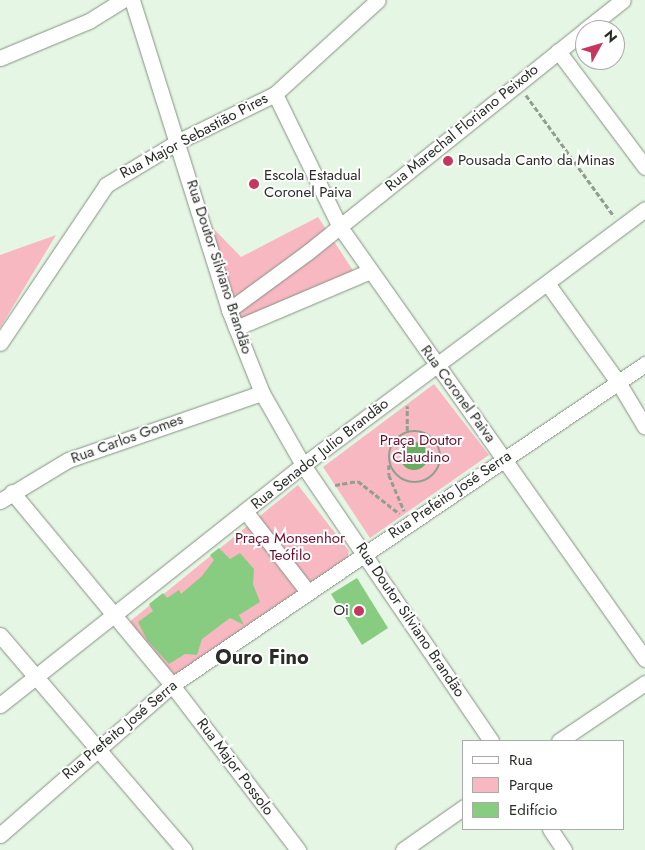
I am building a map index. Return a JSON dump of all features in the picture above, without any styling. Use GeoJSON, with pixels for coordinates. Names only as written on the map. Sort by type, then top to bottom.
{"type":"FeatureCollection","features":[{"type":"Feature","properties":{"kind":"street"},"geometry":{"type":"LineString","coordinates":[[0,58],[89,21],[122,0]]}},
{"type":"Feature","properties":{"kind":"street","name":"Rua Doutor Silviano Brandão"},"geometry":{"type":"LineString","coordinates":[[132,0],[179,141],[229,310],[262,393],[304,466],[366,552],[490,740]]}},
{"type":"Feature","properties":{"kind":"street","name":"Rua Major Sebastião Pires"},"geometry":{"type":"LineString","coordinates":[[0,342],[106,185],[179,141],[275,94],[378,0]]}},
{"type":"Feature","properties":{"kind":"street","name":"Rua Marechal Floriano Peixoto"},"geometry":{"type":"LineString","coordinates":[[598,20],[623,0]]}},
{"type":"Feature","properties":{"kind":"street","name":"Rua Marechal Floriano Peixoto"},"geometry":{"type":"LineString","coordinates":[[229,310],[340,227],[575,38]]}},
{"type":"Feature","properties":{"kind":"street"},"geometry":{"type":"LineString","coordinates":[[558,51],[645,167]]}},
{"type":"Feature","properties":{"kind":"street","name":"Rua Coronel Paiva"},"geometry":{"type":"LineString","coordinates":[[275,94],[340,227],[645,658]]}},
{"type":"Feature","properties":{"kind":"street","name":"Rua Senador Julio Brandão"},"geometry":{"type":"LineString","coordinates":[[0,705],[245,511],[436,364],[645,209]]}},
{"type":"Feature","properties":{"kind":"street"},"geometry":{"type":"LineString","coordinates":[[236,328],[370,271]]}},
{"type":"Feature","properties":{"kind":"street"},"geometry":{"type":"LineString","coordinates":[[547,283],[618,382],[645,427]]}},
{"type":"Feature","properties":{"kind":"street","name":"Rua Prefeito José Serra"},"geometry":{"type":"LineString","coordinates":[[0,835],[172,684],[645,364]]}},
{"type":"Feature","properties":{"kind":"street","name":"Rua Carlos Gomes"},"geometry":{"type":"LineString","coordinates":[[6,496],[49,469],[102,446],[262,393]]}},
{"type":"Feature","properties":{"kind":"street"},"geometry":{"type":"LineString","coordinates":[[6,496],[114,615],[172,684]]}},
{"type":"Feature","properties":{"kind":"street"},"geometry":{"type":"LineString","coordinates":[[245,511],[308,592]]}},
{"type":"Feature","properties":{"kind":"street"},"geometry":{"type":"LineString","coordinates":[[0,635],[184,850]]}},
{"type":"Feature","properties":{"kind":"street"},"geometry":{"type":"LineString","coordinates":[[560,740],[645,682]]}},
{"type":"Feature","properties":{"kind":"street","name":"Rua Major Possolo"},"geometry":{"type":"LineString","coordinates":[[172,684],[298,850]]}},
{"type":"Feature","properties":{"kind":"street"},"geometry":{"type":"LineString","coordinates":[[403,850],[462,808]]}},
{"type":"Feature","properties":{"kind":"street"},"geometry":{"type":"LineString","coordinates":[[551,830],[564,850]]}},
{"type":"Feature","properties":{"kind":"path"},"geometry":{"type":"LineString","coordinates":[[518,84],[622,227]]}},
{"type":"Feature","properties":{"kind":"path"},"geometry":{"type":"LineString","coordinates":[[407,432],[408,386]]}},
{"type":"Feature","properties":{"kind":"path"},"geometry":{"type":"LineString","coordinates":[[389,462],[398,477],[413,483],[431,479],[437,473],[442,455],[435,439],[419,430],[407,432],[391,446],[389,462],[389,475],[410,522]]}},
{"type":"Feature","properties":{"kind":"path"},"geometry":{"type":"LineString","coordinates":[[324,495],[338,482],[358,480],[410,522]]}},
{"type":"Feature","properties":{"kind":"green space"},"geometry":{"type":"Polygon","coordinates":[[[318,217],[354,272],[239,319],[212,227],[241,257],[318,217]]]}},
{"type":"Feature","properties":{"kind":"green space"},"geometry":{"type":"Polygon","coordinates":[[[56,235],[0,328],[0,255],[56,235]]]}},
{"type":"Feature","properties":{"kind":"green space","name":"Praça Doutor Claudino"},"geometry":{"type":"Polygon","coordinates":[[[434,384],[489,455],[370,538],[323,467],[434,384]]]}},
{"type":"Feature","properties":{"kind":"green space","name":"Praça Monsenhor Teófilo"},"geometry":{"type":"Polygon","coordinates":[[[298,485],[349,551],[347,559],[174,679],[128,623],[298,485]]]}},
{"type":"Feature","properties":{"kind":"shaded area"},"geometry":{"type":"Polygon","coordinates":[[[414,442],[424,446],[428,456],[424,466],[414,470],[404,466],[400,456],[404,446],[414,442]]]}},
{"type":"Feature","properties":{"kind":"building"},"geometry":{"type":"Polygon","coordinates":[[[219,548],[230,559],[240,553],[254,569],[253,584],[260,602],[239,615],[244,625],[230,618],[202,639],[197,655],[185,654],[169,664],[147,640],[138,622],[153,611],[149,604],[163,593],[167,598],[179,590],[181,594],[202,576],[214,560],[210,555],[219,548]]]}},
{"type":"Feature","properties":{"kind":"building","name":"Oi"},"geometry":{"type":"Polygon","coordinates":[[[357,578],[388,628],[362,645],[331,594],[357,578]]]}},
{"type":"Feature","properties":{"kind":"place","name":"Pousada Canto da Minas"},"geometry":{"type":"Point","coordinates":[448,161]}},
{"type":"Feature","properties":{"kind":"place","name":"Escola Estadual Coronel Paiva"},"geometry":{"type":"Point","coordinates":[254,184]}},
{"type":"Feature","properties":{"kind":"place","name":"Oi"},"geometry":{"type":"Point","coordinates":[359,611]}},
{"type":"Feature","properties":{"kind":"district","name":"Ouro Fino"},"geometry":{"type":"Point","coordinates":[262,657]}}]}
